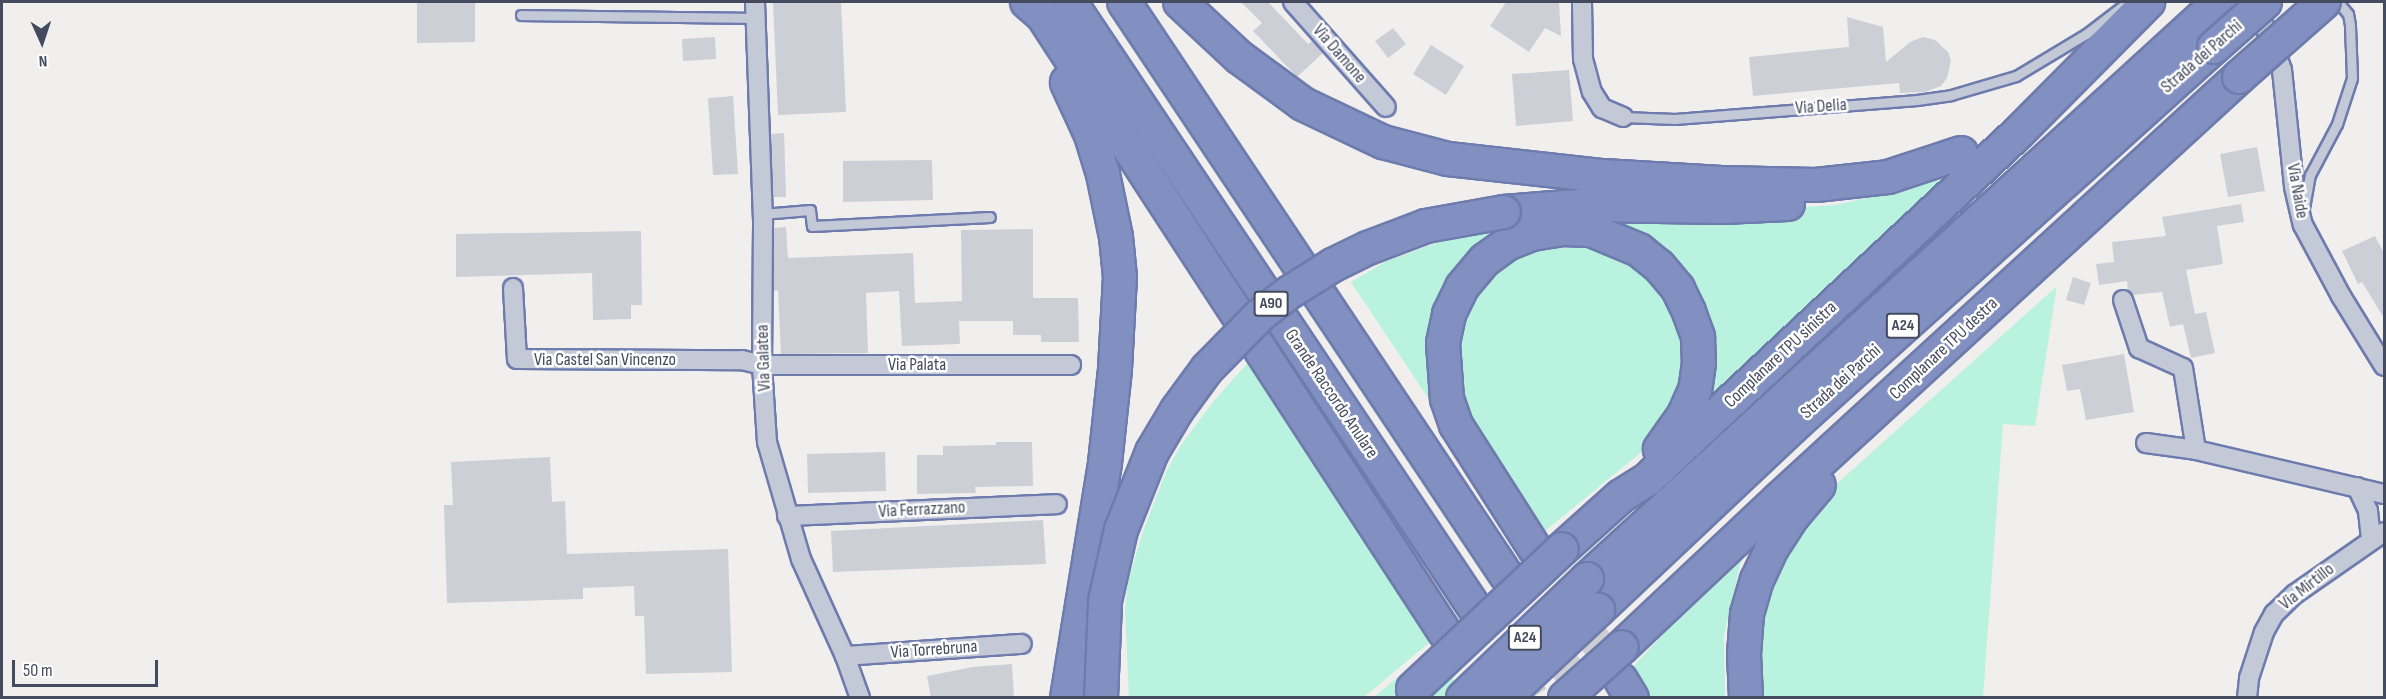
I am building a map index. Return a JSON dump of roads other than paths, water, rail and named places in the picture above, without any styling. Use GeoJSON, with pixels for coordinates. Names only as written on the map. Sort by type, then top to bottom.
{"type":"FeatureCollection","features":[{"type":"Feature","properties":{"kind":"highway"},"geometry":{"type":"LineString","coordinates":[[1021,2],[1030,25],[1068,85],[1092,138],[1116,237],[1120,277],[1115,369],[1104,463],[1067,698]]}},
{"type":"Feature","properties":{"kind":"highway"},"geometry":{"type":"LineString","coordinates":[[1027,2],[1043,16],[1445,633]]}},
{"type":"Feature","properties":{"kind":"highway","name":"Grande Raccordo Anulare"},"geometry":{"type":"LineString","coordinates":[[1070,2],[1474,607]]}},
{"type":"Feature","properties":{"kind":"highway","name":"A90"},"geometry":{"type":"LineString","coordinates":[[1124,2],[1506,576]]}},
{"type":"Feature","properties":{"kind":"highway"},"geometry":{"type":"LineString","coordinates":[[1180,2],[1245,63],[1303,104],[1383,142],[1448,159],[1592,175],[1722,183],[1816,185],[1888,177],[1961,153]]}},
{"type":"Feature","properties":{"kind":"highway","name":"Strada dei Parchi"},"geometry":{"type":"LineString","coordinates":[[1504,698],[1792,427],[2265,2]]}},
{"type":"Feature","properties":{"kind":"highway","name":"Complanare TPU destra"},"geometry":{"type":"LineString","coordinates":[[1565,698],[1779,498],[2324,2]]}},
{"type":"Feature","properties":{"kind":"highway"},"geometry":{"type":"LineString","coordinates":[[1101,698],[1105,601],[1115,551],[1128,509],[1158,441],[1211,364],[1259,316],[1290,292],[1333,265],[1377,244],[1426,226],[1504,212],[1591,206],[1764,206],[1836,199],[1880,190],[1915,179],[1961,153],[2004,122],[2137,6]]}},
{"type":"Feature","properties":{"kind":"highway","name":"Complanare TPU sinistra"},"geometry":{"type":"LineString","coordinates":[[1408,693],[1548,549],[1620,496],[1648,479],[2018,134],[2137,6]]}},
{"type":"Feature","properties":{"kind":"highway","name":"Strada dei Parchi"},"geometry":{"type":"LineString","coordinates":[[1463,698],[1587,579],[2209,11]]}},
{"type":"Feature","properties":{"kind":"highway"},"geometry":{"type":"LineString","coordinates":[[1548,549],[1455,425],[1447,399],[1443,343],[1449,314],[1462,287],[1485,260],[1507,244],[1532,234],[1562,229],[1591,230],[1616,238],[1639,250],[1659,267],[1678,289],[1698,337],[1699,363],[1695,390],[1679,423],[1620,496]]}},
{"type":"Feature","properties":{"kind":"highway"},"geometry":{"type":"LineString","coordinates":[[1746,698],[1748,614],[1757,580],[1772,548],[1792,516],[1821,483],[1891,414],[1919,372]]}},
{"type":"Feature","properties":{"kind":"street","name":"Via Damone"},"geometry":{"type":"LineString","coordinates":[[1293,2],[1386,107]]}},
{"type":"Feature","properties":{"kind":"street","name":"Via Delia"},"geometry":{"type":"LineString","coordinates":[[1582,2],[1583,59],[1592,92],[1602,108],[1623,117]]}},
{"type":"Feature","properties":{"kind":"street","name":"Via Naide"},"geometry":{"type":"LineString","coordinates":[[2251,2],[2272,40],[2282,70],[2294,186],[2302,222],[2341,296],[2383,362]]}},
{"type":"Feature","properties":{"kind":"street","name":"Via Galatea"},"geometry":{"type":"LineString","coordinates":[[755,10],[762,214],[762,365],[767,442],[801,559],[845,656],[860,698]]}},
{"type":"Feature","properties":{"kind":"street","name":"Via Castel San Vincenzo"},"geometry":{"type":"LineString","coordinates":[[513,288],[517,359],[742,360],[762,365]]}},
{"type":"Feature","properties":{"kind":"street"},"geometry":{"type":"LineString","coordinates":[[2123,300],[2139,348],[2183,368],[2196,450]]}},
{"type":"Feature","properties":{"kind":"street","name":"Via Palata"},"geometry":{"type":"LineString","coordinates":[[762,365],[1071,365]]}},
{"type":"Feature","properties":{"kind":"street"},"geometry":{"type":"LineString","coordinates":[[2146,443],[2196,450],[2385,494]]}},
{"type":"Feature","properties":{"kind":"street"},"geometry":{"type":"LineString","coordinates":[[2357,487],[2378,535]]}},
{"type":"Feature","properties":{"kind":"street","name":"Via Ferrazzano"},"geometry":{"type":"LineString","coordinates":[[787,516],[1057,504]]}},
{"type":"Feature","properties":{"kind":"street","name":"Via Mirtillo"},"geometry":{"type":"LineString","coordinates":[[2247,698],[2249,678],[2264,632],[2274,614],[2295,594],[2378,535]]}},
{"type":"Feature","properties":{"kind":"street","name":"Via Torrebruna"},"geometry":{"type":"LineString","coordinates":[[845,656],[1022,644]]}},
{"type":"Feature","properties":{"kind":"lane"},"geometry":{"type":"LineString","coordinates":[[2302,222],[2310,175],[2337,124],[2352,78],[2348,14],[2338,2]]}},
{"type":"Feature","properties":{"kind":"lane","name":"Via Delia"},"geometry":{"type":"LineString","coordinates":[[1623,117],[1675,119],[1951,95],[2016,76],[2137,6]]}},
{"type":"Feature","properties":{"kind":"lane"},"geometry":{"type":"LineString","coordinates":[[521,15],[755,10]]}},
{"type":"Feature","properties":{"kind":"lane"},"geometry":{"type":"LineString","coordinates":[[762,214],[810,210],[812,226],[990,216]]}},
{"type":"Feature","properties":{"kind":"tunnel"},"geometry":{"type":"LineString","coordinates":[[1535,549],[1621,680]]}},
{"type":"Feature","properties":{"kind":"tunnel"},"geometry":{"type":"LineString","coordinates":[[1506,575],[1586,698]]}},
{"type":"Feature","properties":{"kind":"tunnel"},"geometry":{"type":"LineString","coordinates":[[1474,607],[1533,698]]}},
{"type":"Feature","properties":{"kind":"tunnel"},"geometry":{"type":"LineString","coordinates":[[1445,633],[1487,698]]}}]}
